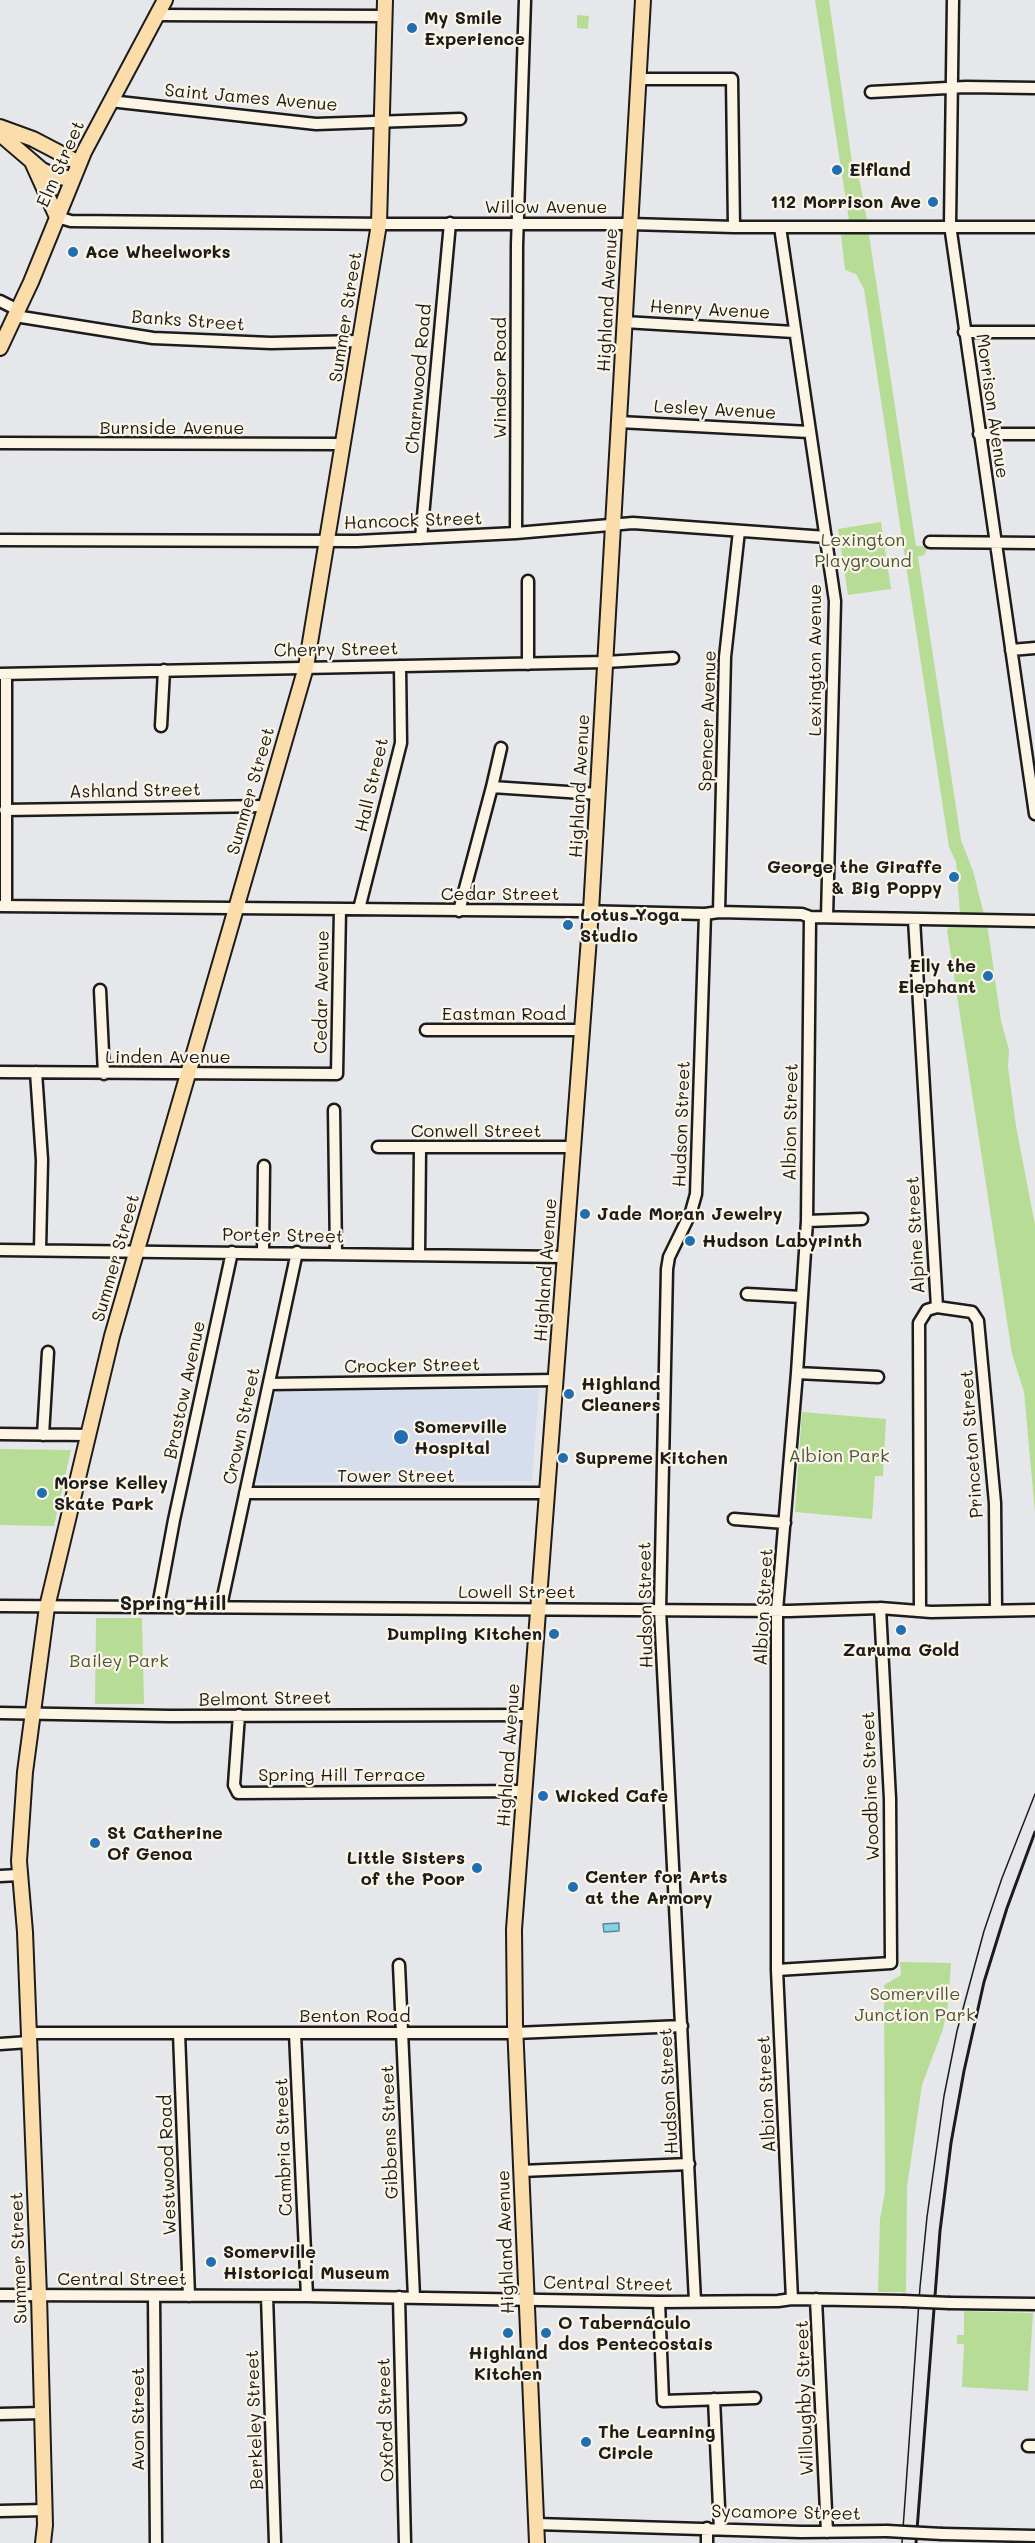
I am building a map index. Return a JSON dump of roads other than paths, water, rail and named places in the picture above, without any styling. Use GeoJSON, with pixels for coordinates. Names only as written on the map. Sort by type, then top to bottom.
{"type":"FeatureCollection","features":[{"type":"Feature","properties":{"kind":"main road","name":"Elm Street"},"geometry":{"type":"LineString","coordinates":[[0,348],[17,313],[79,163],[165,0]]}},
{"type":"Feature","properties":{"kind":"main road","name":"Summer Street"},"geometry":{"type":"LineString","coordinates":[[43,2543],[45,2510],[39,2295],[25,1932],[19,1875],[23,1784],[47,1607],[112,1336],[306,667],[379,224],[385,0]]}},
{"type":"Feature","properties":{"kind":"main road","name":"Highland Avenue"},"geometry":{"type":"LineString","coordinates":[[537,2543],[515,2033],[514,1929],[591,911],[643,0]]}},
{"type":"Feature","properties":{"kind":"main road"},"geometry":{"type":"LineString","coordinates":[[0,127],[33,139],[79,163]]}},
{"type":"Feature","properties":{"kind":"main road"},"geometry":{"type":"LineString","coordinates":[[0,134],[51,174],[72,179]]}},
{"type":"Feature","properties":{"kind":"main road"},"geometry":{"type":"LineString","coordinates":[[28,158],[42,182],[57,217]]}},
{"type":"Feature","properties":{"kind":"street","name":"Windsor Road"},"geometry":{"type":"LineString","coordinates":[[516,533],[517,245],[525,0]]}},
{"type":"Feature","properties":{"kind":"street","name":"Morrison Avenue"},"geometry":{"type":"LineString","coordinates":[[953,0],[950,225],[1011,650],[1030,745],[1035,814]]}},
{"type":"Feature","properties":{"kind":"street"},"geometry":{"type":"LineString","coordinates":[[156,15],[384,16]]}},
{"type":"Feature","properties":{"kind":"street"},"geometry":{"type":"LineString","coordinates":[[638,79],[732,80],[734,227]]}},
{"type":"Feature","properties":{"kind":"street"},"geometry":{"type":"LineString","coordinates":[[872,92],[951,88],[1035,88]]}},
{"type":"Feature","properties":{"kind":"street","name":"Saint James Avenue"},"geometry":{"type":"LineString","coordinates":[[110,101],[316,124],[460,119]]}},
{"type":"Feature","properties":{"kind":"street","name":"Willow Avenue"},"geometry":{"type":"LineString","coordinates":[[57,217],[71,221],[630,224],[734,227],[950,225],[1035,227]]}},
{"type":"Feature","properties":{"kind":"street","name":"Charnwood Road"},"geometry":{"type":"LineString","coordinates":[[421,538],[450,223]]}},
{"type":"Feature","properties":{"kind":"street","name":"Lexington Avenue"},"geometry":{"type":"LineString","coordinates":[[780,227],[835,601],[827,917]]}},
{"type":"Feature","properties":{"kind":"street","name":"Banks Street"},"geometry":{"type":"LineString","coordinates":[[0,301],[17,313],[153,338],[272,343],[360,341]]}},
{"type":"Feature","properties":{"kind":"street","name":"Henry Avenue"},"geometry":{"type":"LineString","coordinates":[[624,322],[794,332]]}},
{"type":"Feature","properties":{"kind":"street"},"geometry":{"type":"LineString","coordinates":[[964,332],[1035,332]]}},
{"type":"Feature","properties":{"kind":"street","name":"Lesley Avenue"},"geometry":{"type":"LineString","coordinates":[[619,422],[810,432]]}},
{"type":"Feature","properties":{"kind":"street"},"geometry":{"type":"LineString","coordinates":[[979,434],[1035,434]]}},
{"type":"Feature","properties":{"kind":"street","name":"Burnside Avenue"},"geometry":{"type":"LineString","coordinates":[[0,443],[343,444]]}},
{"type":"Feature","properties":{"kind":"street","name":"Hancock Street"},"geometry":{"type":"LineString","coordinates":[[0,540],[327,541],[516,533],[633,523],[826,537]]}},
{"type":"Feature","properties":{"kind":"street","name":"Spencer Avenue"},"geometry":{"type":"LineString","coordinates":[[719,912],[725,657],[739,531]]}},
{"type":"Feature","properties":{"kind":"street"},"geometry":{"type":"LineString","coordinates":[[930,542],[1035,543]]}},
{"type":"Feature","properties":{"kind":"street"},"geometry":{"type":"LineString","coordinates":[[528,581],[528,664]]}},
{"type":"Feature","properties":{"kind":"street"},"geometry":{"type":"LineString","coordinates":[[1011,650],[1035,648]]}},
{"type":"Feature","properties":{"kind":"street","name":"Cherry Street"},"geometry":{"type":"LineString","coordinates":[[3,674],[528,664],[673,658]]}},
{"type":"Feature","properties":{"kind":"street","name":"Hall Street"},"geometry":{"type":"LineString","coordinates":[[359,909],[401,743],[400,666]]}},
{"type":"Feature","properties":{"kind":"street"},"geometry":{"type":"LineString","coordinates":[[161,726],[164,670]]}},
{"type":"Feature","properties":{"kind":"street"},"geometry":{"type":"LineString","coordinates":[[3,674],[5,810],[3,906]]}},
{"type":"Feature","properties":{"kind":"street"},"geometry":{"type":"LineString","coordinates":[[459,911],[501,748]]}},
{"type":"Feature","properties":{"kind":"street"},"geometry":{"type":"LineString","coordinates":[[492,787],[598,794]]}},
{"type":"Feature","properties":{"kind":"street","name":"Ashland Street"},"geometry":{"type":"LineString","coordinates":[[5,810],[265,806]]}},
{"type":"Feature","properties":{"kind":"street","name":"Cedar Street"},"geometry":{"type":"LineString","coordinates":[[3,906],[705,914],[719,912],[802,914],[810,917],[1035,921]]}},
{"type":"Feature","properties":{"kind":"street","name":"Cedar Avenue"},"geometry":{"type":"LineString","coordinates":[[337,1074],[340,909]]}},
{"type":"Feature","properties":{"kind":"street","name":"Hudson Street"},"geometry":{"type":"LineString","coordinates":[[695,2301],[660,1610],[668,1269],[669,1257],[692,1212],[696,1194],[705,914]]}},
{"type":"Feature","properties":{"kind":"street","name":"Albion Street"},"geometry":{"type":"LineString","coordinates":[[792,2299],[777,1970],[777,1610],[807,1221],[810,917]]}},
{"type":"Feature","properties":{"kind":"street","name":"Alpine Street"},"geometry":{"type":"LineString","coordinates":[[914,918],[937,1307],[927,1310],[919,1323],[920,1611]]}},
{"type":"Feature","properties":{"kind":"street"},"geometry":{"type":"LineString","coordinates":[[100,990],[104,1074]]}},
{"type":"Feature","properties":{"kind":"street","name":"Eastman Road"},"geometry":{"type":"LineString","coordinates":[[426,1030],[582,1030]]}},
{"type":"Feature","properties":{"kind":"street","name":"Linden Avenue"},"geometry":{"type":"LineString","coordinates":[[0,1072],[337,1074]]}},
{"type":"Feature","properties":{"kind":"street"},"geometry":{"type":"LineString","coordinates":[[36,1072],[42,1160],[40,1250]]}},
{"type":"Feature","properties":{"kind":"street"},"geometry":{"type":"LineString","coordinates":[[334,1110],[336,1253]]}},
{"type":"Feature","properties":{"kind":"street","name":"Conwell Street"},"geometry":{"type":"LineString","coordinates":[[378,1147],[573,1148]]}},
{"type":"Feature","properties":{"kind":"street"},"geometry":{"type":"LineString","coordinates":[[419,1254],[420,1148]]}},
{"type":"Feature","properties":{"kind":"street"},"geometry":{"type":"LineString","coordinates":[[263,1252],[266,1208],[264,1166]]}},
{"type":"Feature","properties":{"kind":"street"},"geometry":{"type":"LineString","coordinates":[[807,1221],[862,1219]]}},
{"type":"Feature","properties":{"kind":"street","name":"Porter Street"},"geometry":{"type":"LineString","coordinates":[[0,1250],[565,1257]]}},
{"type":"Feature","properties":{"kind":"street","name":"Brastow Avenue"},"geometry":{"type":"LineString","coordinates":[[158,1606],[174,1520],[232,1252]]}},
{"type":"Feature","properties":{"kind":"street","name":"Crown Street"},"geometry":{"type":"LineString","coordinates":[[221,1606],[297,1252]]}},
{"type":"Feature","properties":{"kind":"street"},"geometry":{"type":"LineString","coordinates":[[747,1293],[802,1297]]}},
{"type":"Feature","properties":{"kind":"street","name":"Princeton Street"},"geometry":{"type":"LineString","coordinates":[[937,1307],[972,1312],[978,1321],[995,1503],[996,1610]]}},
{"type":"Feature","properties":{"kind":"street"},"geometry":{"type":"LineString","coordinates":[[43,1435],[48,1353]]}},
{"type":"Feature","properties":{"kind":"street"},"geometry":{"type":"LineString","coordinates":[[797,1373],[878,1377]]}},
{"type":"Feature","properties":{"kind":"street","name":"Crocker Street"},"geometry":{"type":"LineString","coordinates":[[269,1384],[556,1380]]}},
{"type":"Feature","properties":{"kind":"street"},"geometry":{"type":"LineString","coordinates":[[0,1434],[88,1435]]}},
{"type":"Feature","properties":{"kind":"street","name":"Tower Street"},"geometry":{"type":"LineString","coordinates":[[245,1493],[547,1493]]}},
{"type":"Feature","properties":{"kind":"street"},"geometry":{"type":"LineString","coordinates":[[734,1519],[784,1523]]}},
{"type":"Feature","properties":{"kind":"street","name":"Lowell Street"},"geometry":{"type":"LineString","coordinates":[[0,1606],[1035,1610]]}},
{"type":"Feature","properties":{"kind":"street","name":"Woodbine Street"},"geometry":{"type":"LineString","coordinates":[[777,1970],[891,1963],[890,1799],[880,1608]]}},
{"type":"Feature","properties":{"kind":"street","name":"Belmont Street"},"geometry":{"type":"LineString","coordinates":[[0,1713],[170,1716],[530,1715]]}},
{"type":"Feature","properties":{"kind":"street","name":"Spring Hill Terrace"},"geometry":{"type":"LineString","coordinates":[[239,1715],[234,1785],[238,1792],[525,1791]]}},
{"type":"Feature","properties":{"kind":"street"},"geometry":{"type":"LineString","coordinates":[[0,1875],[19,1875]]}},
{"type":"Feature","properties":{"kind":"street","name":"Gibbens Street"},"geometry":{"type":"LineString","coordinates":[[399,1965],[414,2297]]}},
{"type":"Feature","properties":{"kind":"street","name":"Benton Road"},"geometry":{"type":"LineString","coordinates":[[0,2044],[29,2037],[179,2033],[515,2033],[682,2026]]}},
{"type":"Feature","properties":{"kind":"street","name":"Westwood Road"},"geometry":{"type":"LineString","coordinates":[[179,2033],[189,2296]]}},
{"type":"Feature","properties":{"kind":"street","name":"Cambria Street"},"geometry":{"type":"LineString","coordinates":[[295,2033],[307,2296]]}},
{"type":"Feature","properties":{"kind":"street"},"geometry":{"type":"LineString","coordinates":[[521,2171],[688,2164]]}},
{"type":"Feature","properties":{"kind":"street","name":"Central Street"},"geometry":{"type":"LineString","coordinates":[[0,2295],[414,2297],[659,2302],[816,2299],[1035,2304]]}},
{"type":"Feature","properties":{"kind":"street","name":"Avon Street"},"geometry":{"type":"LineString","coordinates":[[154,2296],[156,2543]]}},
{"type":"Feature","properties":{"kind":"street","name":"Berkeley Street"},"geometry":{"type":"LineString","coordinates":[[267,2296],[275,2543]]}},
{"type":"Feature","properties":{"kind":"street","name":"Oxford Street"},"geometry":{"type":"LineString","coordinates":[[399,2297],[405,2543]]}},
{"type":"Feature","properties":{"kind":"street","name":"Willoughby Street"},"geometry":{"type":"LineString","coordinates":[[816,2299],[827,2532]]}},
{"type":"Feature","properties":{"kind":"street"},"geometry":{"type":"LineString","coordinates":[[659,2302],[663,2401],[755,2398]]}},
{"type":"Feature","properties":{"kind":"street"},"geometry":{"type":"LineString","coordinates":[[714,2399],[720,2529]]}},
{"type":"Feature","properties":{"kind":"street"},"geometry":{"type":"LineString","coordinates":[[0,2414],[42,2413]]}},
{"type":"Feature","properties":{"kind":"street"},"geometry":{"type":"LineString","coordinates":[[0,2511],[45,2510]]}},
{"type":"Feature","properties":{"kind":"street","name":"Sycamore Street"},"geometry":{"type":"LineString","coordinates":[[536,2524],[707,2528],[801,2537],[827,2532],[873,2537],[887,2531],[987,2539],[1035,2536]]}},
{"type":"Feature","properties":{"kind":"street"},"geometry":{"type":"LineString","coordinates":[[707,2528],[707,2543]]}},
{"type":"Feature","properties":{"kind":"water"},"geometry":{"type":"Polygon","coordinates":[[[619,1923],[619,1931],[604,1932],[603,1924],[619,1923]]]}},
{"type":"Feature","properties":{"kind":"tram line"},"geometry":{"type":"LineString","coordinates":[[902,2543],[920,2287],[944,2096],[957,2031],[984,1931],[1035,1794]]}},
{"type":"Feature","properties":{"kind":"railway"},"geometry":{"type":"LineString","coordinates":[[916,2543],[940,2231],[951,2143],[984,1982],[1007,1908],[1035,1832]]}},
{"type":"Feature","properties":{"kind":"place","name":"My Smile Experience"},"geometry":{"type":"Point","coordinates":[412,28]}},
{"type":"Feature","properties":{"kind":"place","name":"Elfland"},"geometry":{"type":"Point","coordinates":[837,170]}},
{"type":"Feature","properties":{"kind":"place","name":"112 Morrison Ave"},"geometry":{"type":"Point","coordinates":[933,202]}},
{"type":"Feature","properties":{"kind":"place","name":"Ace Wheelworks"},"geometry":{"type":"Point","coordinates":[73,252]}},
{"type":"Feature","properties":{"kind":"place","name":"George the Giraffe & Big Poppy"},"geometry":{"type":"Point","coordinates":[954,877]}},
{"type":"Feature","properties":{"kind":"place","name":"Lotus Yoga Studio"},"geometry":{"type":"Point","coordinates":[568,925]}},
{"type":"Feature","properties":{"kind":"place","name":"Elly the Elephant"},"geometry":{"type":"Point","coordinates":[988,976]}},
{"type":"Feature","properties":{"kind":"place","name":"Jade Moran Jewelry"},"geometry":{"type":"Point","coordinates":[585,1214]}},
{"type":"Feature","properties":{"kind":"place","name":"Hudson Labyrinth"},"geometry":{"type":"Point","coordinates":[690,1241]}},
{"type":"Feature","properties":{"kind":"place","name":"Highland Cleaners"},"geometry":{"type":"Point","coordinates":[569,1394]}},
{"type":"Feature","properties":{"kind":"place","name":"Somerville Hospital"},"geometry":{"type":"Point","coordinates":[401,1437]}},
{"type":"Feature","properties":{"kind":"place","name":"Supreme Kitchen"},"geometry":{"type":"Point","coordinates":[563,1458]}},
{"type":"Feature","properties":{"kind":"place","name":"Morse Kelley Skate Park"},"geometry":{"type":"Point","coordinates":[42,1493]}},
{"type":"Feature","properties":{"kind":"place","name":"Zaruma Gold"},"geometry":{"type":"Point","coordinates":[901,1630]}},
{"type":"Feature","properties":{"kind":"place","name":"Dumpling Kitchen"},"geometry":{"type":"Point","coordinates":[554,1634]}},
{"type":"Feature","properties":{"kind":"place","name":"Wicked Cafe"},"geometry":{"type":"Point","coordinates":[543,1796]}},
{"type":"Feature","properties":{"kind":"place","name":"St Catherine Of Genoa"},"geometry":{"type":"Point","coordinates":[95,1843]}},
{"type":"Feature","properties":{"kind":"place","name":"Little Sisters of the Poor"},"geometry":{"type":"Point","coordinates":[477,1868]}},
{"type":"Feature","properties":{"kind":"place","name":"Center for Arts at the Armory"},"geometry":{"type":"Point","coordinates":[573,1887]}},
{"type":"Feature","properties":{"kind":"place","name":"Somerville Historical Museum"},"geometry":{"type":"Point","coordinates":[211,2262]}},
{"type":"Feature","properties":{"kind":"place","name":"Highland Kitchen"},"geometry":{"type":"Point","coordinates":[508,2333]}},
{"type":"Feature","properties":{"kind":"place","name":"O Tabernáculo dos Pentecostais"},"geometry":{"type":"Point","coordinates":[546,2333]}},
{"type":"Feature","properties":{"kind":"place","name":"The Learning Circle"},"geometry":{"type":"Point","coordinates":[586,2442]}},
{"type":"Feature","properties":{"kind":"district","name":"Spring Hill"},"geometry":{"type":"Point","coordinates":[173,1604]}},
{"type":"Feature","properties":{"kind":"park label","name":"Lexington Playground"},"geometry":{"type":"Point","coordinates":[863,550]}},
{"type":"Feature","properties":{"kind":"park label","name":"Albion Park"},"geometry":{"type":"Point","coordinates":[839,1456]}},
{"type":"Feature","properties":{"kind":"park label","name":"Bailey Park"},"geometry":{"type":"Point","coordinates":[119,1661]}},
{"type":"Feature","properties":{"kind":"park label","name":"Somerville Junction Park"},"geometry":{"type":"Point","coordinates":[915,2004]}}]}
